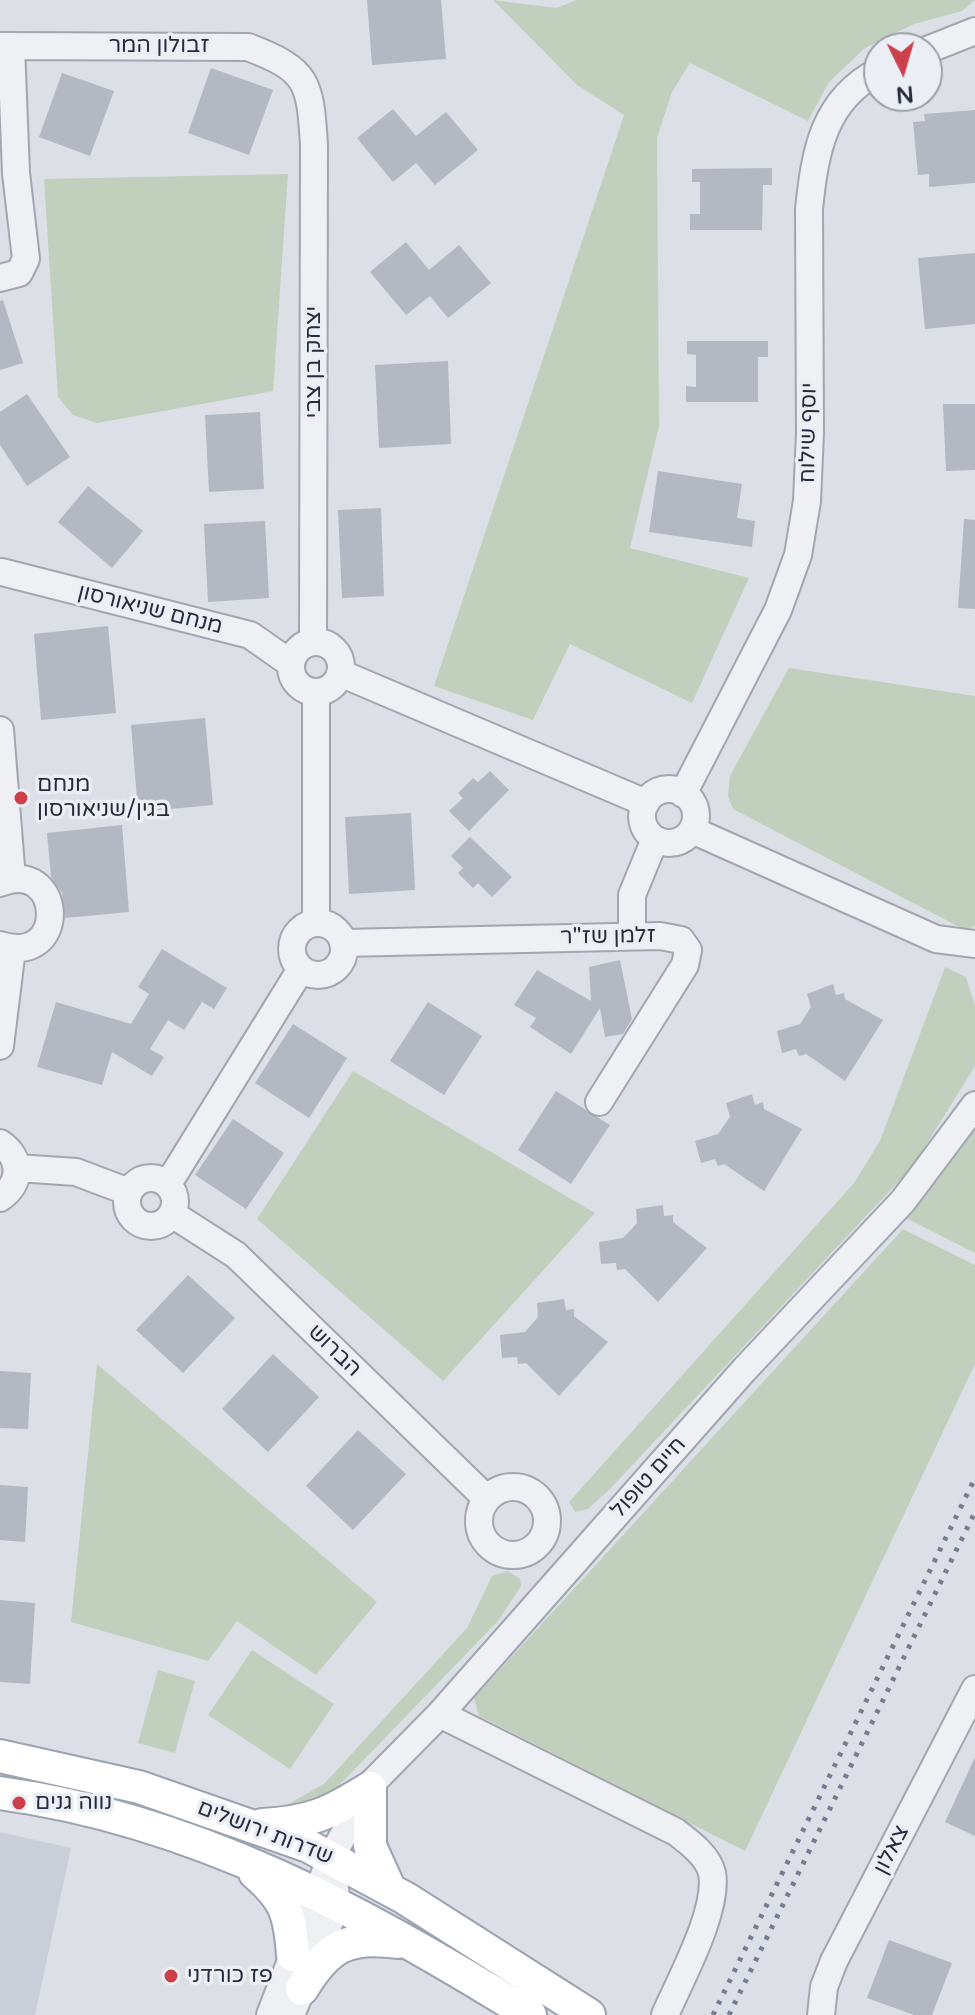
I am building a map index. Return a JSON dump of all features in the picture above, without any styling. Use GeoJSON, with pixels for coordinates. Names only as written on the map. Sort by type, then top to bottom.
{"type":"FeatureCollection","features":[{"type":"Feature","properties":{"kind":"main road","name":"שדרות ירושלים"},"geometry":{"type":"LineString","coordinates":[[0,1756],[127,1784],[252,1825],[331,1857],[390,1890],[589,2015]]}},
{"type":"Feature","properties":{"kind":"main road"},"geometry":{"type":"LineString","coordinates":[[252,1825],[303,1822],[327,1815],[370,1788]]}},
{"type":"Feature","properties":{"kind":"main road"},"geometry":{"type":"LineString","coordinates":[[370,1788],[370,1846],[390,1890]]}},
{"type":"Feature","properties":{"kind":"main road","name":"שדרות ירושלים"},"geometry":{"type":"LineString","coordinates":[[0,1793],[132,1822],[230,1854],[328,1899],[432,1954],[530,2015]]}},
{"type":"Feature","properties":{"kind":"main road"},"geometry":{"type":"LineString","coordinates":[[230,1854],[282,1899],[289,1917],[293,1955]]}},
{"type":"Feature","properties":{"kind":"main road"},"geometry":{"type":"LineString","coordinates":[[297,2002],[315,1968],[330,1953],[362,1938],[398,1942],[432,1954]]}},
{"type":"Feature","properties":{"kind":"street"},"geometry":{"type":"LineString","coordinates":[[943,44],[975,31]]}},
{"type":"Feature","properties":{"kind":"street"},"geometry":{"type":"LineString","coordinates":[[0,278],[19,273],[26,259],[5,46]]}},
{"type":"Feature","properties":{"kind":"street","name":"זבולון המר"},"geometry":{"type":"LineString","coordinates":[[5,46],[248,47],[279,59],[299,72],[304,83]]}},
{"type":"Feature","properties":{"kind":"street"},"geometry":{"type":"LineString","coordinates":[[943,51],[975,50]]}},
{"type":"Feature","properties":{"kind":"street","name":"יצחק בן צבי"},"geometry":{"type":"LineString","coordinates":[[304,83],[312,110],[314,145],[313,641]]}},
{"type":"Feature","properties":{"kind":"street","name":"יוסף שילוח"},"geometry":{"type":"LineString","coordinates":[[683,794],[778,610],[798,555],[807,501],[809,209],[813,171],[823,128],[842,101],[863,84]]}},
{"type":"Feature","properties":{"kind":"street","name":"מנחם שניאורסון"},"geometry":{"type":"LineString","coordinates":[[1,567],[250,635],[290,663]]}},
{"type":"Feature","properties":{"kind":"street"},"geometry":{"type":"LineString","coordinates":[[313,641],[322,642],[337,652],[340,673],[330,688],[316,692],[299,686],[290,663],[299,648],[313,641]]}},
{"type":"Feature","properties":{"kind":"street"},"geometry":{"type":"LineString","coordinates":[[340,673],[646,803]]}},
{"type":"Feature","properties":{"kind":"street"},"geometry":{"type":"LineString","coordinates":[[316,692],[316,923]]}},
{"type":"Feature","properties":{"kind":"street"},"geometry":{"type":"LineString","coordinates":[[0,730],[6,881],[30,881],[40,888],[51,910],[46,932],[38,941],[6,947],[0,1046]]}},
{"type":"Feature","properties":{"kind":"street"},"geometry":{"type":"LineString","coordinates":[[662,791],[683,794],[695,810],[692,830],[676,842],[655,839],[643,823],[646,803],[662,791]]}},
{"type":"Feature","properties":{"kind":"street"},"geometry":{"type":"LineString","coordinates":[[692,830],[964,944],[975,962]]}},
{"type":"Feature","properties":{"kind":"street"},"geometry":{"type":"LineString","coordinates":[[632,936],[632,895],[655,839]]}},
{"type":"Feature","properties":{"kind":"street"},"geometry":{"type":"LineString","coordinates":[[316,923],[333,928],[343,943],[343,956],[333,970],[318,975],[301,969],[295,962],[292,945],[301,930],[316,923]]}},
{"type":"Feature","properties":{"kind":"street","name":"זלמן שז\"ר"},"geometry":{"type":"LineString","coordinates":[[343,943],[632,936],[676,938],[685,943],[688,955],[599,1102]]}},
{"type":"Feature","properties":{"kind":"street"},"geometry":{"type":"LineString","coordinates":[[168,1184],[301,969]]}},
{"type":"Feature","properties":{"kind":"street","name":"חיים טופול"},"geometry":{"type":"LineString","coordinates":[[328,1899],[331,1857],[370,1788],[440,1714],[744,1370],[903,1201],[975,1105]]}},
{"type":"Feature","properties":{"kind":"street"},"geometry":{"type":"LineString","coordinates":[[0,1143],[10,1151],[17,1168],[15,1181],[0,1198]]}},
{"type":"Feature","properties":{"kind":"street"},"geometry":{"type":"LineString","coordinates":[[17,1168],[76,1172],[129,1192]]}},
{"type":"Feature","properties":{"kind":"street"},"geometry":{"type":"LineString","coordinates":[[152,1178],[168,1184],[176,1199],[172,1214],[163,1224],[142,1225],[130,1214],[129,1192],[143,1179],[152,1178]]}},
{"type":"Feature","properties":{"kind":"street","name":"הברוש"},"geometry":{"type":"LineString","coordinates":[[172,1214],[236,1255],[487,1499]]}},
{"type":"Feature","properties":{"kind":"street"},"geometry":{"type":"LineString","coordinates":[[510,1487],[526,1489],[539,1499],[548,1524],[543,1539],[532,1550],[505,1554],[488,1544],[479,1524],[487,1499],[510,1487]]}},
{"type":"Feature","properties":{"kind":"street"},"geometry":{"type":"LineString","coordinates":[[532,1550],[561,1577]]}},
{"type":"Feature","properties":{"kind":"street","name":"צאלון"},"geometry":{"type":"LineString","coordinates":[[821,2015],[824,1987],[834,1961],[975,1689]]}},
{"type":"Feature","properties":{"kind":"street"},"geometry":{"type":"LineString","coordinates":[[440,1714],[676,1832],[696,1848],[712,1871],[712,1896],[665,2015]]}},
{"type":"Feature","properties":{"kind":"street"},"geometry":{"type":"LineString","coordinates":[[270,2015],[293,1955],[328,1899]]}},
{"type":"Feature","properties":{"kind":"street"},"geometry":{"type":"LineString","coordinates":[[297,2002],[328,1899]]}},
{"type":"Feature","properties":{"kind":"shaded area"},"geometry":{"type":"Polygon","coordinates":[[[0,1832],[71,1848],[35,2015],[0,2015],[0,1832]]]}},
{"type":"Feature","properties":{"kind":"green space"},"geometry":{"type":"Polygon","coordinates":[[[493,0],[556,8],[577,0],[975,0],[962,11],[914,24],[898,32],[863,32],[863,50],[829,82],[808,121],[690,63],[672,92],[657,138],[659,426],[630,548],[749,578],[692,703],[570,644],[533,720],[434,686],[624,115],[577,85],[493,0]]]}},
{"type":"Feature","properties":{"kind":"green space"},"geometry":{"type":"Polygon","coordinates":[[[288,174],[273,391],[97,423],[73,415],[58,397],[44,179],[288,174]]]}},
{"type":"Feature","properties":{"kind":"green space"},"geometry":{"type":"Polygon","coordinates":[[[789,668],[975,696],[975,925],[967,931],[733,809],[728,796],[730,776],[789,668]]]}},
{"type":"Feature","properties":{"kind":"green space"},"geometry":{"type":"Polygon","coordinates":[[[945,967],[966,977],[975,1006],[975,1066],[913,1166],[609,1490],[588,1509],[575,1512],[569,1502],[854,1183],[880,1141],[945,967]]]}},
{"type":"Feature","properties":{"kind":"green space"},"geometry":{"type":"Polygon","coordinates":[[[353,1071],[595,1213],[443,1381],[257,1219],[353,1071]]]}},
{"type":"Feature","properties":{"kind":"green space"},"geometry":{"type":"Polygon","coordinates":[[[975,1126],[975,1253],[906,1218],[975,1126]]]}},
{"type":"Feature","properties":{"kind":"green space"},"geometry":{"type":"Polygon","coordinates":[[[903,1229],[975,1265],[975,1364],[745,1851],[479,1716],[474,1698],[903,1229]]]}},
{"type":"Feature","properties":{"kind":"green space"},"geometry":{"type":"Polygon","coordinates":[[[97,1364],[377,1602],[316,1675],[237,1621],[208,1661],[71,1622],[97,1364]]]}},
{"type":"Feature","properties":{"kind":"green space"},"geometry":{"type":"Polygon","coordinates":[[[508,1571],[520,1579],[521,1586],[498,1621],[326,1799],[283,1807],[324,1784],[467,1628],[492,1576],[508,1571]]]}},
{"type":"Feature","properties":{"kind":"green space"},"geometry":{"type":"Polygon","coordinates":[[[252,1650],[334,1704],[290,1769],[208,1715],[252,1650]]]}},
{"type":"Feature","properties":{"kind":"green space"},"geometry":{"type":"Polygon","coordinates":[[[158,1670],[195,1681],[175,1753],[138,1743],[158,1670]]]}},
{"type":"Feature","properties":{"kind":"building"},"geometry":{"type":"Polygon","coordinates":[[[367,0],[441,0],[446,59],[372,65],[367,0]]]}},
{"type":"Feature","properties":{"kind":"building"},"geometry":{"type":"Polygon","coordinates":[[[211,68],[273,90],[249,155],[188,133],[211,68]]]}},
{"type":"Feature","properties":{"kind":"building"},"geometry":{"type":"Polygon","coordinates":[[[62,73],[114,91],[90,156],[39,137],[62,73]]]}},
{"type":"Feature","properties":{"kind":"building"},"geometry":{"type":"Polygon","coordinates":[[[393,109],[416,136],[446,112],[478,150],[435,185],[416,163],[393,182],[357,138],[393,109]]]}},
{"type":"Feature","properties":{"kind":"building"},"geometry":{"type":"Polygon","coordinates":[[[975,110],[975,183],[929,187],[929,174],[918,175],[913,122],[925,121],[924,114],[975,110]]]}},
{"type":"Feature","properties":{"kind":"building"},"geometry":{"type":"Polygon","coordinates":[[[772,168],[772,185],[763,185],[762,230],[690,230],[690,214],[700,214],[700,182],[692,182],[692,169],[772,168]]]}},
{"type":"Feature","properties":{"kind":"building"},"geometry":{"type":"Polygon","coordinates":[[[406,242],[429,270],[459,245],[491,283],[448,318],[430,296],[406,315],[370,272],[406,242]]]}},
{"type":"Feature","properties":{"kind":"building"},"geometry":{"type":"Polygon","coordinates":[[[975,253],[975,324],[925,329],[918,258],[975,253]]]}},
{"type":"Feature","properties":{"kind":"building"},"geometry":{"type":"Polygon","coordinates":[[[3,300],[23,363],[0,370],[0,301],[3,300]]]}},
{"type":"Feature","properties":{"kind":"building"},"geometry":{"type":"Polygon","coordinates":[[[687,341],[768,341],[768,357],[758,357],[758,402],[686,402],[686,386],[696,387],[696,355],[687,354],[687,341]]]}},
{"type":"Feature","properties":{"kind":"building"},"geometry":{"type":"Polygon","coordinates":[[[448,361],[451,444],[379,448],[375,365],[448,361]]]}},
{"type":"Feature","properties":{"kind":"building"},"geometry":{"type":"Polygon","coordinates":[[[27,394],[70,457],[27,486],[0,445],[0,412],[27,394]]]}},
{"type":"Feature","properties":{"kind":"building"},"geometry":{"type":"Polygon","coordinates":[[[943,404],[975,404],[975,470],[946,471],[943,404]]]}},
{"type":"Feature","properties":{"kind":"building"},"geometry":{"type":"Polygon","coordinates":[[[260,412],[264,489],[209,492],[205,415],[260,412]]]}},
{"type":"Feature","properties":{"kind":"building"},"geometry":{"type":"Polygon","coordinates":[[[658,471],[742,484],[737,518],[755,521],[752,547],[649,532],[658,471]]]}},
{"type":"Feature","properties":{"kind":"building"},"geometry":{"type":"Polygon","coordinates":[[[88,486],[143,531],[112,568],[58,522],[88,486]]]}},
{"type":"Feature","properties":{"kind":"building"},"geometry":{"type":"Polygon","coordinates":[[[381,508],[384,596],[342,598],[338,510],[381,508]]]}},
{"type":"Feature","properties":{"kind":"building"},"geometry":{"type":"Polygon","coordinates":[[[964,519],[975,520],[975,609],[958,608],[964,519]]]}},
{"type":"Feature","properties":{"kind":"building"},"geometry":{"type":"Polygon","coordinates":[[[265,521],[269,598],[208,602],[204,524],[265,521]]]}},
{"type":"Feature","properties":{"kind":"building"},"geometry":{"type":"Polygon","coordinates":[[[108,626],[116,713],[41,720],[34,634],[108,626]]]}},
{"type":"Feature","properties":{"kind":"building"},"geometry":{"type":"Polygon","coordinates":[[[205,718],[213,805],[138,812],[131,725],[205,718]]]}},
{"type":"Feature","properties":{"kind":"building"},"geometry":{"type":"Polygon","coordinates":[[[490,771],[509,790],[469,831],[449,811],[463,798],[458,793],[473,778],[478,782],[490,771]]]}},
{"type":"Feature","properties":{"kind":"building"},"geometry":{"type":"Polygon","coordinates":[[[411,813],[415,890],[349,894],[345,817],[411,813]]]}},
{"type":"Feature","properties":{"kind":"building"},"geometry":{"type":"Polygon","coordinates":[[[122,825],[129,912],[65,918],[62,893],[51,877],[47,833],[122,825]]]}},
{"type":"Feature","properties":{"kind":"building"},"geometry":{"type":"Polygon","coordinates":[[[470,837],[512,877],[492,897],[478,883],[473,888],[458,873],[463,868],[451,856],[470,837]]]}},
{"type":"Feature","properties":{"kind":"building"},"geometry":{"type":"Polygon","coordinates":[[[162,949],[227,988],[214,1009],[202,1002],[184,1030],[168,1020],[150,1049],[164,1057],[152,1076],[112,1052],[102,1085],[37,1067],[56,1002],[131,1024],[149,994],[138,987],[162,949]]]}},
{"type":"Feature","properties":{"kind":"building"},"geometry":{"type":"Polygon","coordinates":[[[620,960],[632,1019],[623,1034],[605,1037],[600,1008],[571,1054],[530,1027],[536,1018],[514,1005],[537,970],[591,1001],[589,967],[620,960]]]}},
{"type":"Feature","properties":{"kind":"building"},"geometry":{"type":"Polygon","coordinates":[[[833,984],[836,995],[844,993],[845,999],[883,1020],[845,1081],[806,1054],[799,1056],[796,1049],[782,1053],[777,1031],[800,1024],[811,1007],[807,994],[833,984]]]}},
{"type":"Feature","properties":{"kind":"building"},"geometry":{"type":"Polygon","coordinates":[[[428,1002],[482,1036],[444,1095],[390,1061],[428,1002]]]}},
{"type":"Feature","properties":{"kind":"building"},"geometry":{"type":"Polygon","coordinates":[[[293,1024],[347,1058],[309,1118],[255,1083],[293,1024]]]}},
{"type":"Feature","properties":{"kind":"building"},"geometry":{"type":"Polygon","coordinates":[[[556,1091],[610,1125],[571,1184],[518,1150],[556,1091]]]}},
{"type":"Feature","properties":{"kind":"building"},"geometry":{"type":"Polygon","coordinates":[[[752,1094],[755,1105],[763,1102],[764,1109],[802,1129],[764,1191],[724,1164],[718,1166],[715,1159],[701,1163],[695,1141],[718,1134],[730,1117],[726,1103],[752,1094]]]}},
{"type":"Feature","properties":{"kind":"building"},"geometry":{"type":"Polygon","coordinates":[[[233,1119],[284,1153],[246,1209],[195,1175],[233,1119]]]}},
{"type":"Feature","properties":{"kind":"building"},"geometry":{"type":"Polygon","coordinates":[[[663,1205],[664,1216],[673,1215],[673,1222],[707,1248],[658,1302],[625,1269],[617,1270],[616,1263],[601,1264],[599,1242],[623,1238],[637,1223],[636,1209],[663,1205]]]}},
{"type":"Feature","properties":{"kind":"building"},"geometry":{"type":"Polygon","coordinates":[[[188,1275],[235,1318],[183,1373],[136,1330],[188,1275]]]}},
{"type":"Feature","properties":{"kind":"building"},"geometry":{"type":"Polygon","coordinates":[[[564,1299],[566,1310],[574,1309],[574,1316],[608,1342],[559,1396],[526,1363],[518,1364],[517,1357],[502,1358],[500,1335],[525,1332],[538,1317],[537,1303],[564,1299]]]}},
{"type":"Feature","properties":{"kind":"building"},"geometry":{"type":"Polygon","coordinates":[[[273,1354],[319,1397],[268,1452],[222,1409],[273,1354]]]}},
{"type":"Feature","properties":{"kind":"building"},"geometry":{"type":"Polygon","coordinates":[[[0,1371],[31,1373],[28,1429],[0,1428],[0,1371]]]}},
{"type":"Feature","properties":{"kind":"building"},"geometry":{"type":"Polygon","coordinates":[[[358,1430],[406,1474],[353,1530],[306,1486],[358,1430]]]}},
{"type":"Feature","properties":{"kind":"building"},"geometry":{"type":"Polygon","coordinates":[[[0,1485],[28,1487],[25,1542],[0,1540],[0,1485]]]}},
{"type":"Feature","properties":{"kind":"building"},"geometry":{"type":"Polygon","coordinates":[[[0,1600],[35,1603],[30,1684],[0,1682],[0,1600]]]}},
{"type":"Feature","properties":{"kind":"building"},"geometry":{"type":"Polygon","coordinates":[[[975,1757],[975,1836],[945,1822],[975,1757]]]}},
{"type":"Feature","properties":{"kind":"building"},"geometry":{"type":"Polygon","coordinates":[[[889,1940],[952,1963],[932,2015],[914,2015],[867,1998],[889,1940]]]}},
{"type":"Feature","properties":{"kind":"railway"},"geometry":{"type":"LineString","coordinates":[[713,2015],[975,1478]]}},
{"type":"Feature","properties":{"kind":"railway"},"geometry":{"type":"LineString","coordinates":[[729,2015],[975,1512]]}},
{"type":"Feature","properties":{"kind":"place","name":"מנחם בגין/שניאורסון"},"geometry":{"type":"Point","coordinates":[21,798]}},
{"type":"Feature","properties":{"kind":"place","name":"נווה גנים"},"geometry":{"type":"Point","coordinates":[19,1803]}},
{"type":"Feature","properties":{"kind":"place","name":"פז כורדני"},"geometry":{"type":"Point","coordinates":[171,1976]}}]}
